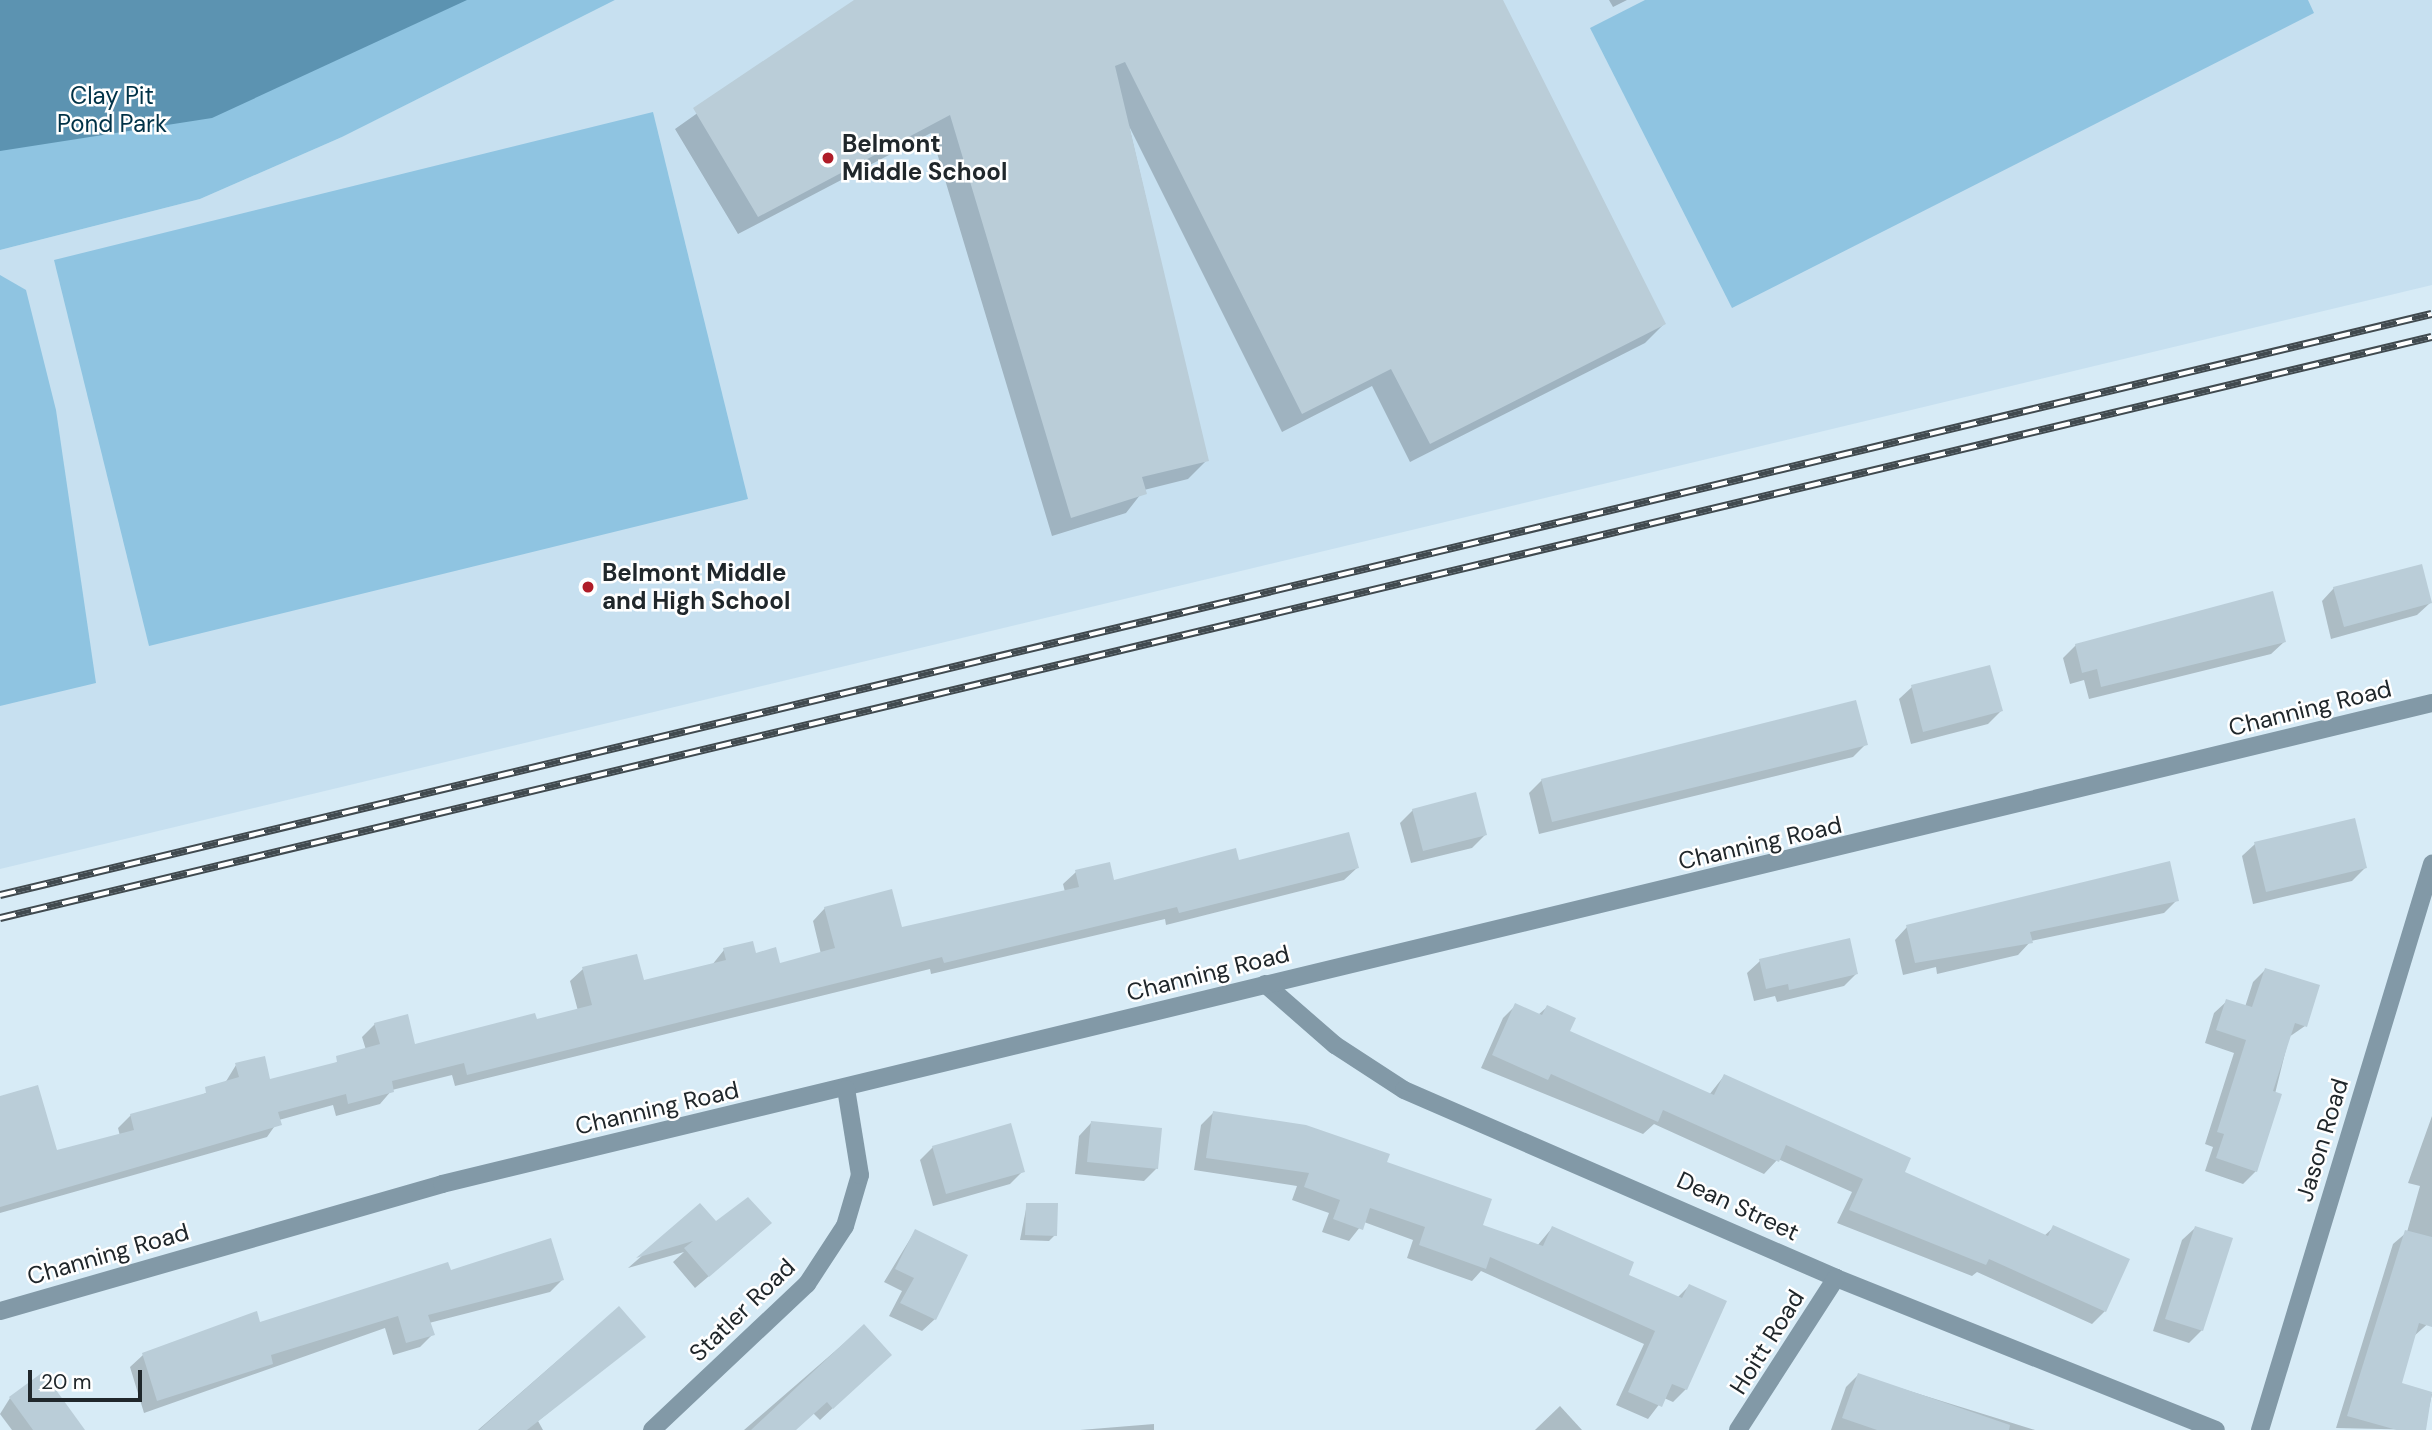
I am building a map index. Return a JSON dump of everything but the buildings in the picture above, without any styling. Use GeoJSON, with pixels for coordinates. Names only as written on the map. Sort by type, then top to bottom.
{"type":"FeatureCollection","features":[{"type":"Feature","properties":{"kind":"street","name":"Channing Road"},"geometry":{"type":"LineString","coordinates":[[0,1311],[442,1184],[846,1089],[1265,984],[2432,703]]}},
{"type":"Feature","properties":{"kind":"street","name":"Jason Road"},"geometry":{"type":"LineString","coordinates":[[2260,1430],[2432,864]]}},
{"type":"Feature","properties":{"kind":"street","name":"Dean Street"},"geometry":{"type":"LineString","coordinates":[[1265,984],[1335,1045],[1404,1090],[1836,1278],[2216,1430]]}},
{"type":"Feature","properties":{"kind":"street","name":"Statler Road"},"geometry":{"type":"LineString","coordinates":[[652,1430],[807,1284],[845,1226],[860,1175],[846,1089]]}},
{"type":"Feature","properties":{"kind":"street","name":"Hoitt Road"},"geometry":{"type":"LineString","coordinates":[[1738,1430],[1836,1278]]}},
{"type":"Feature","properties":{"kind":"shaded area"},"geometry":{"type":"Polygon","coordinates":[[[0,0],[467,0],[212,118],[0,151],[0,0]]]}},
{"type":"Feature","properties":{"kind":"shaded area","name":"Belmont Middle and High School"},"geometry":{"type":"Polygon","coordinates":[[[615,0],[2432,0],[2432,285],[0,869],[0,250],[200,199],[342,137],[615,0]]]}},
{"type":"Feature","properties":{"kind":"green space","name":"Clay Pit Pond Park"},"geometry":{"type":"Polygon","coordinates":[[[0,0],[615,0],[342,137],[200,199],[0,250],[0,0]]]}},
{"type":"Feature","properties":{"kind":"green space"},"geometry":{"type":"Polygon","coordinates":[[[1645,0],[2308,0],[2314,13],[1732,308],[1590,28],[1645,0]]]}},
{"type":"Feature","properties":{"kind":"green space"},"geometry":{"type":"Polygon","coordinates":[[[653,112],[748,499],[149,646],[54,260],[653,112]]]}},
{"type":"Feature","properties":{"kind":"green space"},"geometry":{"type":"Polygon","coordinates":[[[0,275],[26,290],[56,410],[96,683],[0,706],[0,275]]]}},
{"type":"Feature","properties":{"kind":"railway"},"geometry":{"type":"LineString","coordinates":[[0,895],[2432,314]]}},
{"type":"Feature","properties":{"kind":"railway"},"geometry":{"type":"LineString","coordinates":[[0,918],[2432,337]]}},
{"type":"Feature","properties":{"kind":"place","name":"Belmont Middle School"},"geometry":{"type":"Point","coordinates":[828,158]}},
{"type":"Feature","properties":{"kind":"place","name":"Belmont Middle and High School"},"geometry":{"type":"Point","coordinates":[588,587]}}]}
